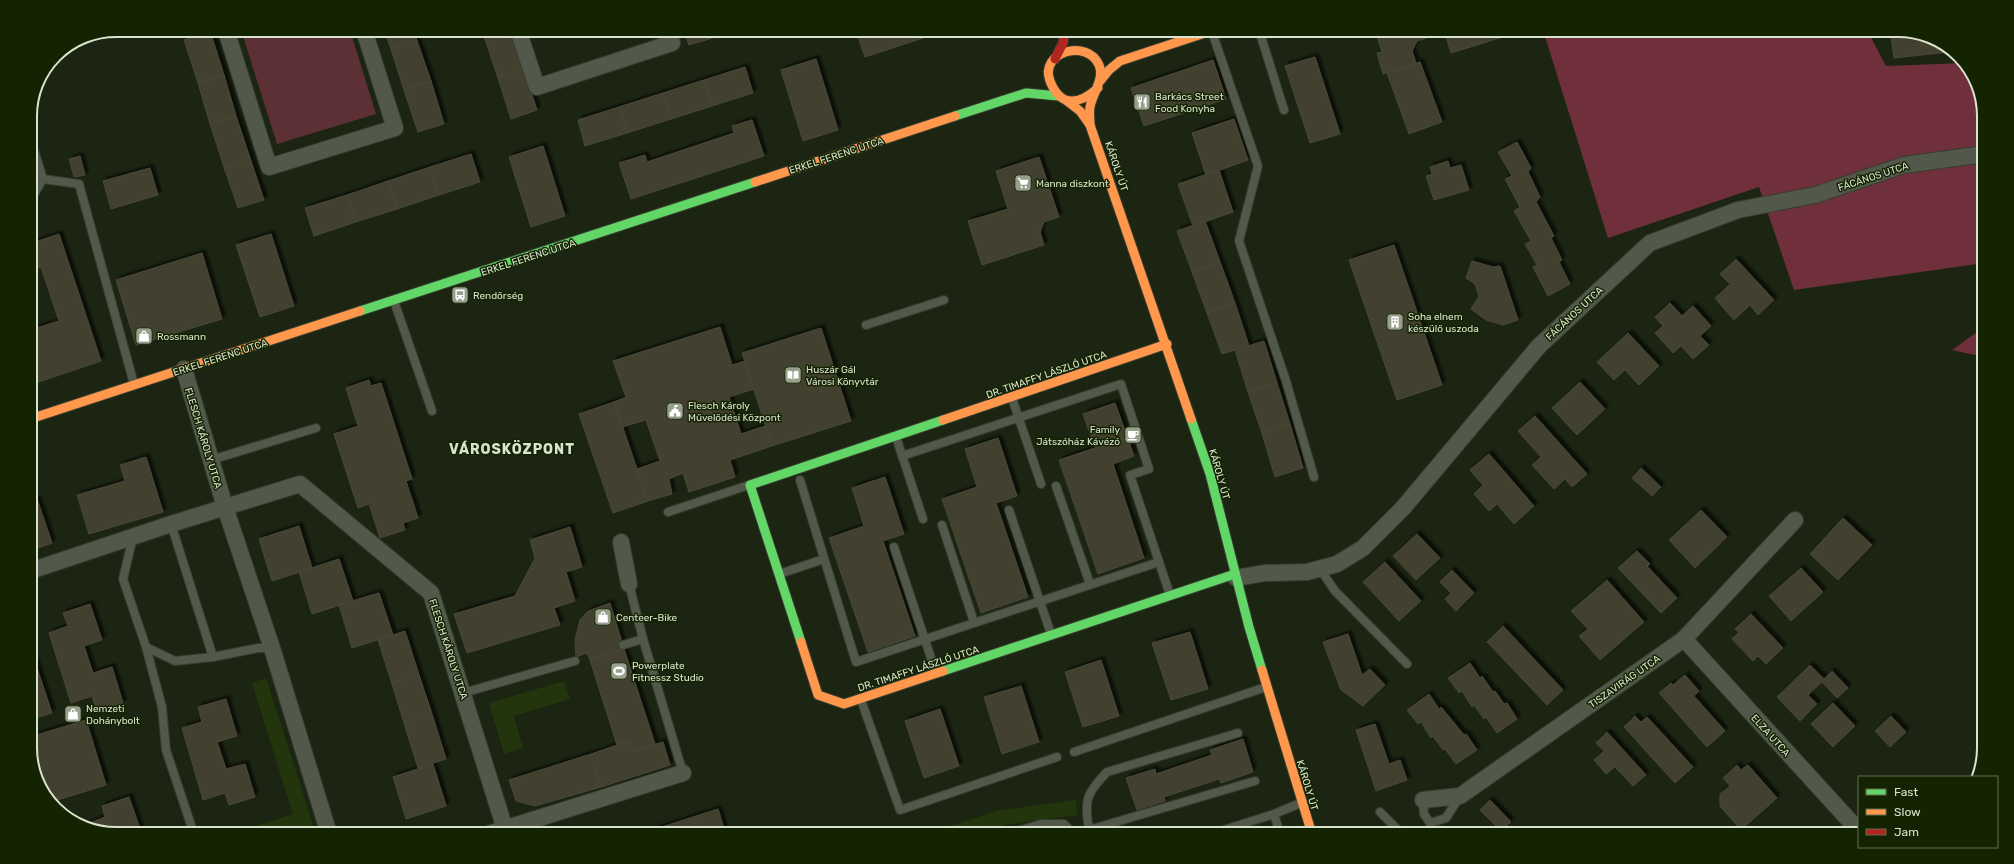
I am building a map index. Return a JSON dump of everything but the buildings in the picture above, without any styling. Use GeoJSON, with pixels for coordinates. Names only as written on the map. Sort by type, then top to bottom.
{"type":"FeatureCollection","features":[{"type":"Feature","properties":{"kind":"street"},"geometry":{"type":"LineString","coordinates":[[228,37],[269,167],[395,128],[366,37]]}},
{"type":"Feature","properties":{"kind":"street"},"geometry":{"type":"LineString","coordinates":[[520,37],[537,87],[672,43],[670,37]]}},
{"type":"Feature","properties":{"kind":"street"},"geometry":{"type":"LineString","coordinates":[[1064,37],[1053,63],[1049,82],[1063,98],[1076,102],[1084,100],[1092,95],[1109,70],[1120,61],[1192,37]]}},
{"type":"Feature","properties":{"kind":"street"},"geometry":{"type":"LineString","coordinates":[[1070,37],[1088,54],[1100,70],[1099,84]]}},
{"type":"Feature","properties":{"kind":"street"},"geometry":{"type":"LineString","coordinates":[[1053,63],[1068,50],[1108,60],[1120,61]]}},
{"type":"Feature","properties":{"kind":"street","name":"ERKEL FERENC UTCA"},"geometry":{"type":"LineString","coordinates":[[1026,94],[1042,82],[1053,63]]}},
{"type":"Feature","properties":{"kind":"street","name":"KÁROLY ÚT"},"geometry":{"type":"LineString","coordinates":[[1090,124],[1090,107],[1099,84]]}},
{"type":"Feature","properties":{"kind":"street","name":"ERKEL FERENC UTCA"},"geometry":{"type":"LineString","coordinates":[[37,417],[1026,94],[1041,93],[1063,98]]}},
{"type":"Feature","properties":{"kind":"street","name":"KÁROLY ÚT"},"geometry":{"type":"LineString","coordinates":[[1063,98],[1080,111],[1090,124],[1167,344],[1210,474],[1236,576],[1267,686],[1310,827]]}},
{"type":"Feature","properties":{"kind":"street","name":"FÁCÁNOS UTCA"},"geometry":{"type":"LineString","coordinates":[[1236,576],[1265,573],[1307,572],[1337,564],[1363,548],[1403,508],[1539,346],[1650,244],[1738,210],[1815,194],[1904,165],[1977,155]]}},
{"type":"Feature","properties":{"kind":"street","name":"DR. TIMAFFY LÁSZLÓ UTCA"},"geometry":{"type":"LineString","coordinates":[[1167,344],[750,485],[818,695],[844,704],[1170,596],[1236,576]]}},
{"type":"Feature","properties":{"kind":"street","name":"FLESCH KÁROLY UTCA"},"geometry":{"type":"LineString","coordinates":[[184,369],[225,507],[272,648],[321,827]]}},
{"type":"Feature","properties":{"kind":"street","name":"FLESCH KÁROLY UTCA"},"geometry":{"type":"LineString","coordinates":[[225,507],[300,484],[431,593],[504,827]]}},
{"type":"Feature","properties":{"kind":"street"},"geometry":{"type":"LineString","coordinates":[[37,569],[225,507]]}},
{"type":"Feature","properties":{"kind":"street","name":"TISZAVIRÁG UTCA"},"geometry":{"type":"LineString","coordinates":[[1423,800],[1460,796],[1684,639],[1795,520]]}},
{"type":"Feature","properties":{"kind":"street"},"geometry":{"type":"LineString","coordinates":[[621,542],[628,584]]}},
{"type":"Feature","properties":{"kind":"street","name":"ELZA UTCA"},"geometry":{"type":"LineString","coordinates":[[1684,639],[1855,827]]}},
{"type":"Feature","properties":{"kind":"street"},"geometry":{"type":"LineString","coordinates":[[511,827],[683,773]]}},
{"type":"Feature","properties":{"kind":"lane"},"geometry":{"type":"LineString","coordinates":[[1215,37],[1258,166],[1239,241],[1286,381],[1314,476]]}},
{"type":"Feature","properties":{"kind":"lane"},"geometry":{"type":"LineString","coordinates":[[1261,37],[1284,110]]}},
{"type":"Feature","properties":{"kind":"lane"},"geometry":{"type":"LineString","coordinates":[[37,160],[43,179],[37,189]]}},
{"type":"Feature","properties":{"kind":"lane"},"geometry":{"type":"LineString","coordinates":[[43,179],[79,184],[134,385]]}},
{"type":"Feature","properties":{"kind":"lane"},"geometry":{"type":"LineString","coordinates":[[866,325],[944,300]]}},
{"type":"Feature","properties":{"kind":"lane"},"geometry":{"type":"LineString","coordinates":[[394,301],[432,411]]}},
{"type":"Feature","properties":{"kind":"lane"},"geometry":{"type":"LineString","coordinates":[[902,456],[1121,384],[1149,469],[1130,475],[1170,596]]}},
{"type":"Feature","properties":{"kind":"lane"},"geometry":{"type":"LineString","coordinates":[[1012,397],[1041,484]]}},
{"type":"Feature","properties":{"kind":"lane"},"geometry":{"type":"LineString","coordinates":[[211,460],[316,428]]}},
{"type":"Feature","properties":{"kind":"lane"},"geometry":{"type":"LineString","coordinates":[[895,436],[923,519]]}},
{"type":"Feature","properties":{"kind":"lane"},"geometry":{"type":"LineString","coordinates":[[800,480],[856,662],[1159,562]]}},
{"type":"Feature","properties":{"kind":"lane","name":"DR. TIMAFFY LÁSZLÓ UTCA"},"geometry":{"type":"LineString","coordinates":[[668,512],[750,485]]}},
{"type":"Feature","properties":{"kind":"lane"},"geometry":{"type":"LineString","coordinates":[[1056,486],[1090,584]]}},
{"type":"Feature","properties":{"kind":"lane"},"geometry":{"type":"LineString","coordinates":[[1009,510],[1052,635]]}},
{"type":"Feature","properties":{"kind":"lane"},"geometry":{"type":"LineString","coordinates":[[172,524],[213,657]]}},
{"type":"Feature","properties":{"kind":"lane"},"geometry":{"type":"LineString","coordinates":[[942,525],[974,622]]}},
{"type":"Feature","properties":{"kind":"lane"},"geometry":{"type":"LineString","coordinates":[[133,537],[123,579],[146,647],[162,707],[166,750],[192,827]]}},
{"type":"Feature","properties":{"kind":"lane"},"geometry":{"type":"LineString","coordinates":[[894,547],[936,673]]}},
{"type":"Feature","properties":{"kind":"lane"},"geometry":{"type":"LineString","coordinates":[[779,574],[824,559]]}},
{"type":"Feature","properties":{"kind":"lane"},"geometry":{"type":"LineString","coordinates":[[1320,569],[1335,592],[1407,664]]}},
{"type":"Feature","properties":{"kind":"lane"},"geometry":{"type":"LineString","coordinates":[[628,584],[683,773]]}},
{"type":"Feature","properties":{"kind":"lane"},"geometry":{"type":"LineString","coordinates":[[623,645],[643,639]]}},
{"type":"Feature","properties":{"kind":"lane"},"geometry":{"type":"LineString","coordinates":[[146,647],[176,661],[213,657],[258,648],[272,648]]}},
{"type":"Feature","properties":{"kind":"lane"},"geometry":{"type":"LineString","coordinates":[[463,693],[575,661]]}},
{"type":"Feature","properties":{"kind":"lane"},"geometry":{"type":"LineString","coordinates":[[1074,752],[1267,686]]}},
{"type":"Feature","properties":{"kind":"lane"},"geometry":{"type":"LineString","coordinates":[[860,699],[900,810],[1057,757]]}},
{"type":"Feature","properties":{"kind":"lane"},"geometry":{"type":"LineString","coordinates":[[1088,827],[1085,808],[1093,787],[1107,772],[1238,733]]}},
{"type":"Feature","properties":{"kind":"lane"},"geometry":{"type":"LineString","coordinates":[[1099,827],[1254,781]]}},
{"type":"Feature","properties":{"kind":"lane"},"geometry":{"type":"LineString","coordinates":[[1423,800],[1424,814],[1430,823],[1446,818],[1460,796]]}},
{"type":"Feature","properties":{"kind":"lane"},"geometry":{"type":"LineString","coordinates":[[1233,827],[1274,814],[1302,802]]}},
{"type":"Feature","properties":{"kind":"lane"},"geometry":{"type":"LineString","coordinates":[[1380,812],[1395,827]]}},
{"type":"Feature","properties":{"kind":"lane"},"geometry":{"type":"LineString","coordinates":[[1274,814],[1278,827]]}},
{"type":"Feature","properties":{"kind":"lane"},"geometry":{"type":"LineString","coordinates":[[1031,827],[1041,824],[1064,824],[1067,827]]}},
{"type":"Feature","properties":{"kind":"shaded area"},"geometry":{"type":"Polygon","coordinates":[[[243,37],[352,37],[376,114],[277,144],[243,37]]]}},
{"type":"Feature","properties":{"kind":"shaded area"},"geometry":{"type":"Polygon","coordinates":[[[1545,37],[1871,37],[1886,66],[1957,63],[1971,86],[1977,111],[1977,264],[1794,290],[1759,187],[1608,238],[1545,37]]]}},
{"type":"Feature","properties":{"kind":"shaded area"},"geometry":{"type":"Polygon","coordinates":[[[1977,332],[1977,355],[1952,350],[1977,332]]]}},
{"type":"Feature","properties":{"kind":"shaded area"},"geometry":{"type":"Polygon","coordinates":[[[266,678],[314,827],[253,827],[293,814],[252,683],[266,678]]]}},
{"type":"Feature","properties":{"kind":"shaded area"},"geometry":{"type":"Polygon","coordinates":[[[564,681],[570,699],[514,716],[523,748],[504,754],[489,703],[564,681]]]}},
{"type":"Feature","properties":{"kind":"shaded area"},"geometry":{"type":"Polygon","coordinates":[[[1076,800],[1077,815],[998,827],[947,827],[996,811],[1076,800]]]}},
{"type":"Feature","properties":{"kind":"traffic: fast"},"geometry":{"type":"LineString","coordinates":[[955,116],[1026,93],[1059,96]]}},
{"type":"Feature","properties":{"kind":"traffic: fast"},"geometry":{"type":"LineString","coordinates":[[360,311],[755,182]]}},
{"type":"Feature","properties":{"kind":"traffic: fast"},"geometry":{"type":"LineString","coordinates":[[1191,419],[1210,474],[1249,627],[1262,670]]}},
{"type":"Feature","properties":{"kind":"traffic: fast"},"geometry":{"type":"LineString","coordinates":[[801,642],[750,485],[943,420]]}},
{"type":"Feature","properties":{"kind":"traffic: fast"},"geometry":{"type":"LineString","coordinates":[[943,671],[1235,574]]}},
{"type":"Feature","properties":{"kind":"traffic: slow"},"geometry":{"type":"LineString","coordinates":[[1101,80],[1109,70],[1120,61],[1193,37]]}},
{"type":"Feature","properties":{"kind":"traffic: slow"},"geometry":{"type":"LineString","coordinates":[[1090,125],[1090,107],[1091,102],[1095,92],[1098,86],[1100,76],[1099,65],[1093,57],[1085,52],[1075,51],[1066,52],[1051,62],[1048,71],[1050,81],[1054,90],[1065,100],[1071,101],[1084,98],[1091,93],[1098,88]]}},
{"type":"Feature","properties":{"kind":"traffic: slow"},"geometry":{"type":"LineString","coordinates":[[1067,101],[1080,111],[1090,125],[1191,419]]}},
{"type":"Feature","properties":{"kind":"traffic: slow"},"geometry":{"type":"LineString","coordinates":[[755,182],[955,116]]}},
{"type":"Feature","properties":{"kind":"traffic: slow"},"geometry":{"type":"LineString","coordinates":[[37,417],[360,311]]}},
{"type":"Feature","properties":{"kind":"traffic: slow"},"geometry":{"type":"LineString","coordinates":[[943,420],[1167,344]]}},
{"type":"Feature","properties":{"kind":"traffic: slow"},"geometry":{"type":"LineString","coordinates":[[801,642],[818,695],[844,704],[943,671]]}},
{"type":"Feature","properties":{"kind":"traffic: slow"},"geometry":{"type":"LineString","coordinates":[[1262,670],[1310,827]]}},
{"type":"Feature","properties":{"kind":"traffic: jam"},"geometry":{"type":"LineString","coordinates":[[1055,59],[1063,43],[1064,37]]}},
{"type":"Feature","properties":{"kind":"place","name":"Barkács Street Food Konyha"},"geometry":{"type":"Point","coordinates":[1142,102]}},
{"type":"Feature","properties":{"kind":"place","name":"Manna diszkont"},"geometry":{"type":"Point","coordinates":[1023,183]}},
{"type":"Feature","properties":{"kind":"place","name":"Rendőrség"},"geometry":{"type":"Point","coordinates":[460,295]}},
{"type":"Feature","properties":{"kind":"place","name":"Soha elnem készülő uszoda"},"geometry":{"type":"Point","coordinates":[1395,322]}},
{"type":"Feature","properties":{"kind":"place","name":"Rossmann"},"geometry":{"type":"Point","coordinates":[144,336]}},
{"type":"Feature","properties":{"kind":"place","name":"Huszár Gál Városi Könyvtár"},"geometry":{"type":"Point","coordinates":[793,375]}},
{"type":"Feature","properties":{"kind":"place","name":"Flesch Károly Művelődési Központ"},"geometry":{"type":"Point","coordinates":[675,411]}},
{"type":"Feature","properties":{"kind":"place","name":"Family Játszóház Kávézó"},"geometry":{"type":"Point","coordinates":[1133,435]}},
{"type":"Feature","properties":{"kind":"place","name":"Centeer-Bike"},"geometry":{"type":"Point","coordinates":[603,617]}},
{"type":"Feature","properties":{"kind":"place","name":"Powerplate Fitnessz Studio"},"geometry":{"type":"Point","coordinates":[619,671]}},
{"type":"Feature","properties":{"kind":"place","name":"Nemzeti Dohánybolt"},"geometry":{"type":"Point","coordinates":[73,714]}},
{"type":"Feature","properties":{"kind":"district","name":"VÁROSKÖZPONT"},"geometry":{"type":"Point","coordinates":[512,449]}}]}
